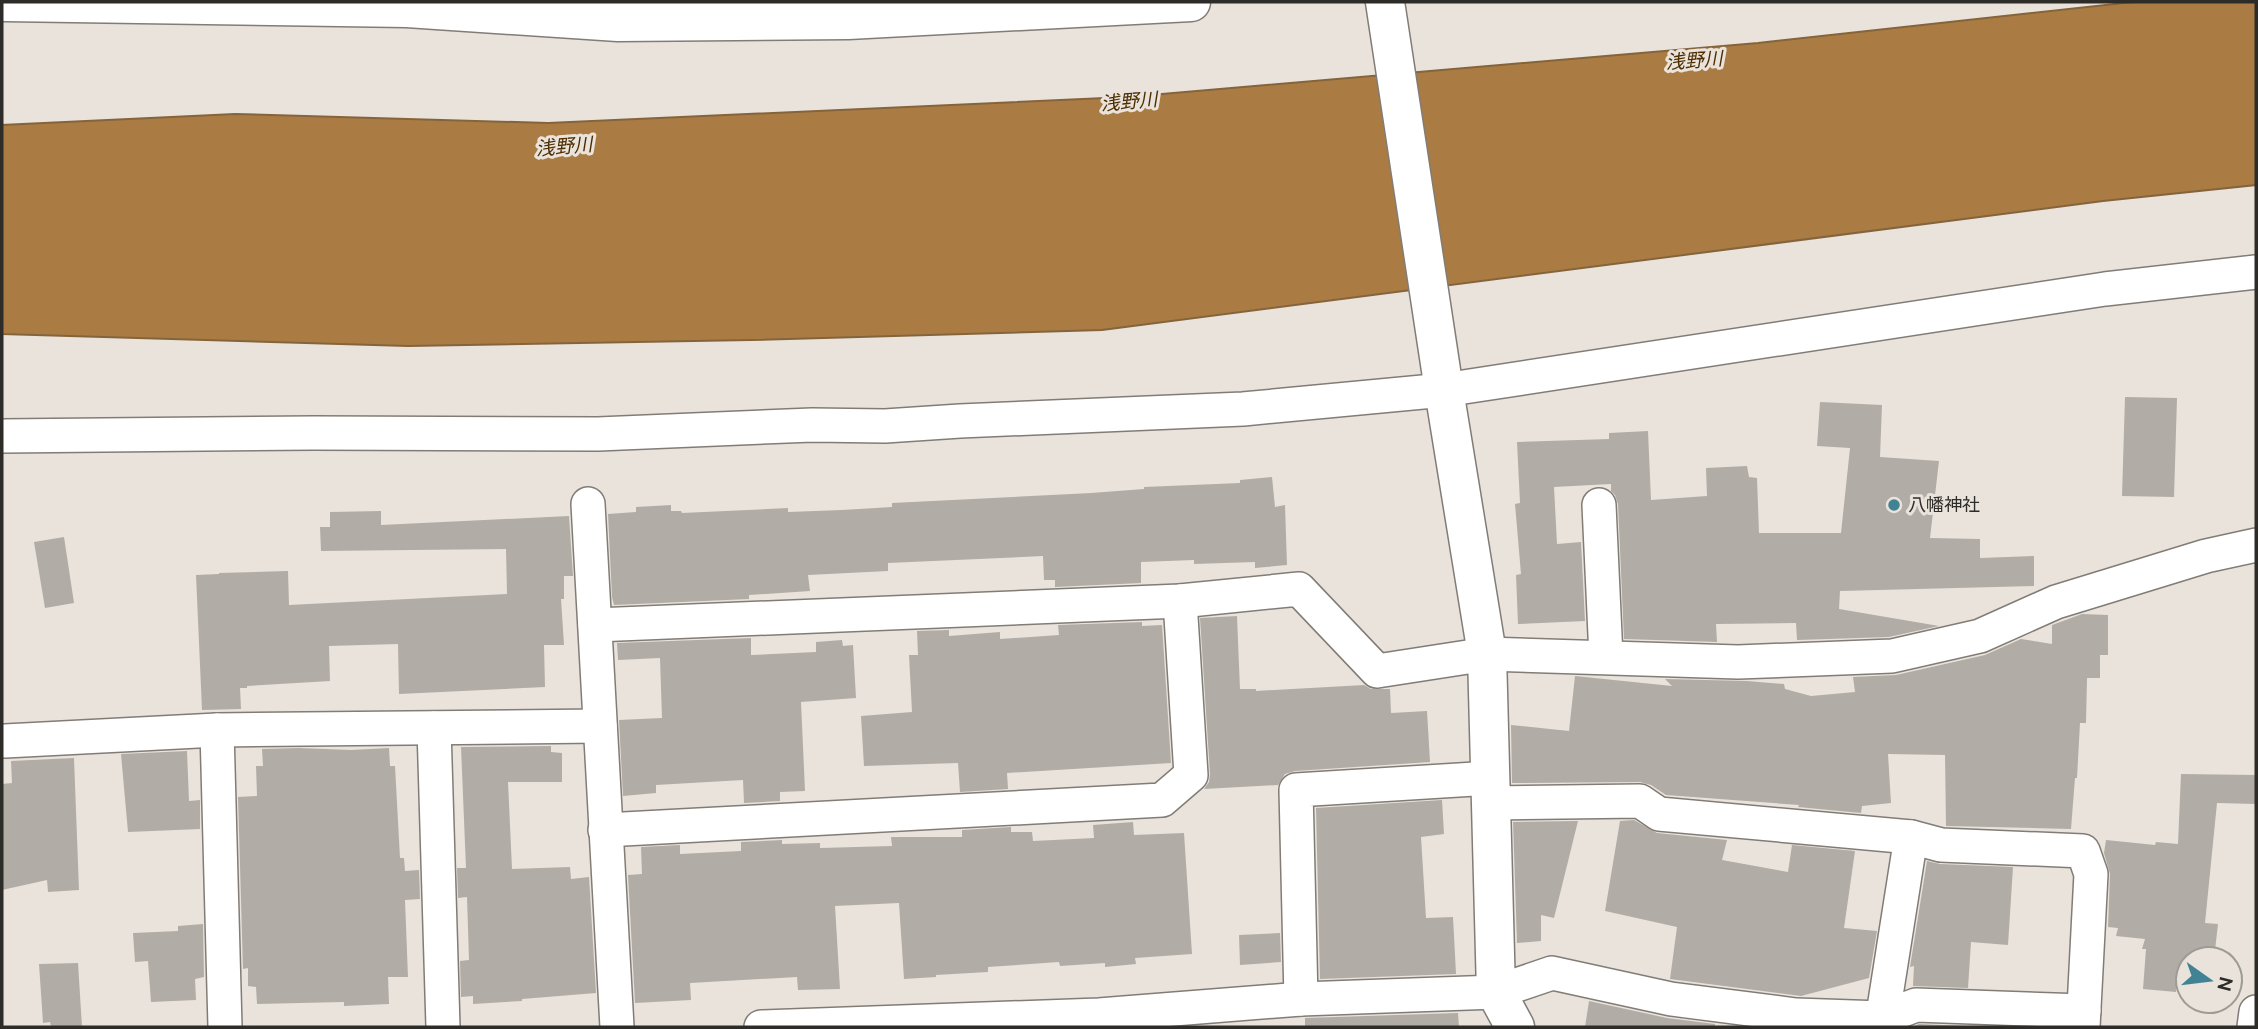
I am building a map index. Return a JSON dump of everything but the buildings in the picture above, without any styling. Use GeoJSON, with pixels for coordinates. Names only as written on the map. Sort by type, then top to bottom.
{"type":"FeatureCollection","features":[{"type":"Feature","properties":{"kind":"street"},"geometry":{"type":"LineString","coordinates":[[5,2],[413,5],[618,22],[848,20],[1191,2]]}},
{"type":"Feature","properties":{"kind":"street"},"geometry":{"type":"LineString","coordinates":[[1385,2],[1487,654],[1496,992],[1516,1027]]}},
{"type":"Feature","properties":{"kind":"street"},"geometry":{"type":"LineString","coordinates":[[2,436],[313,433],[598,435],[812,425],[885,426],[1243,408],[1444,390],[2105,289],[2256,272]]}},
{"type":"Feature","properties":{"kind":"street"},"geometry":{"type":"LineString","coordinates":[[588,504],[617,1027]]}},
{"type":"Feature","properties":{"kind":"street"},"geometry":{"type":"LineString","coordinates":[[1599,505],[1606,657]]}},
{"type":"Feature","properties":{"kind":"street"},"geometry":{"type":"LineString","coordinates":[[595,625],[1180,601],[1299,589],[1377,671],[1487,654],[1738,662],[1892,656],[1980,636],[2056,602],[2206,556],[2256,545]]}},
{"type":"Feature","properties":{"kind":"street"},"geometry":{"type":"LineString","coordinates":[[605,831],[1162,800],[1191,775],[1180,601]]}},
{"type":"Feature","properties":{"kind":"street"},"geometry":{"type":"LineString","coordinates":[[5,741],[217,730],[600,726]]}},
{"type":"Feature","properties":{"kind":"street"},"geometry":{"type":"LineString","coordinates":[[434,728],[443,1027]]}},
{"type":"Feature","properties":{"kind":"street"},"geometry":{"type":"LineString","coordinates":[[217,730],[225,1027]]}},
{"type":"Feature","properties":{"kind":"street"},"geometry":{"type":"LineString","coordinates":[[761,1027],[1099,1015],[1301,999],[1496,992],[1552,973],[1671,999],[1881,1023],[1916,1005],[2084,1019],[2091,874],[2083,851],[1941,845],[1911,836],[1659,814],[1640,801],[1491,790],[1296,790],[1301,999]]}},
{"type":"Feature","properties":{"kind":"street"},"geometry":{"type":"LineString","coordinates":[[1881,1023],[1911,836]]}},
{"type":"Feature","properties":{"kind":"street"},"geometry":{"type":"LineString","coordinates":[[2254,1027],[2256,1012]]}},
{"type":"Feature","properties":{"kind":"water","name":"浅野川"},"geometry":{"type":"Polygon","coordinates":[[[2133,2],[2256,2],[2256,185],[2103,201],[1102,330],[408,346],[2,334],[2,125],[235,114],[548,123],[1127,97],[1758,43],[2133,2]]]}},
{"type":"Feature","properties":{"kind":"place","name":"八幡神社"},"geometry":{"type":"Point","coordinates":[1894,505]}}]}
